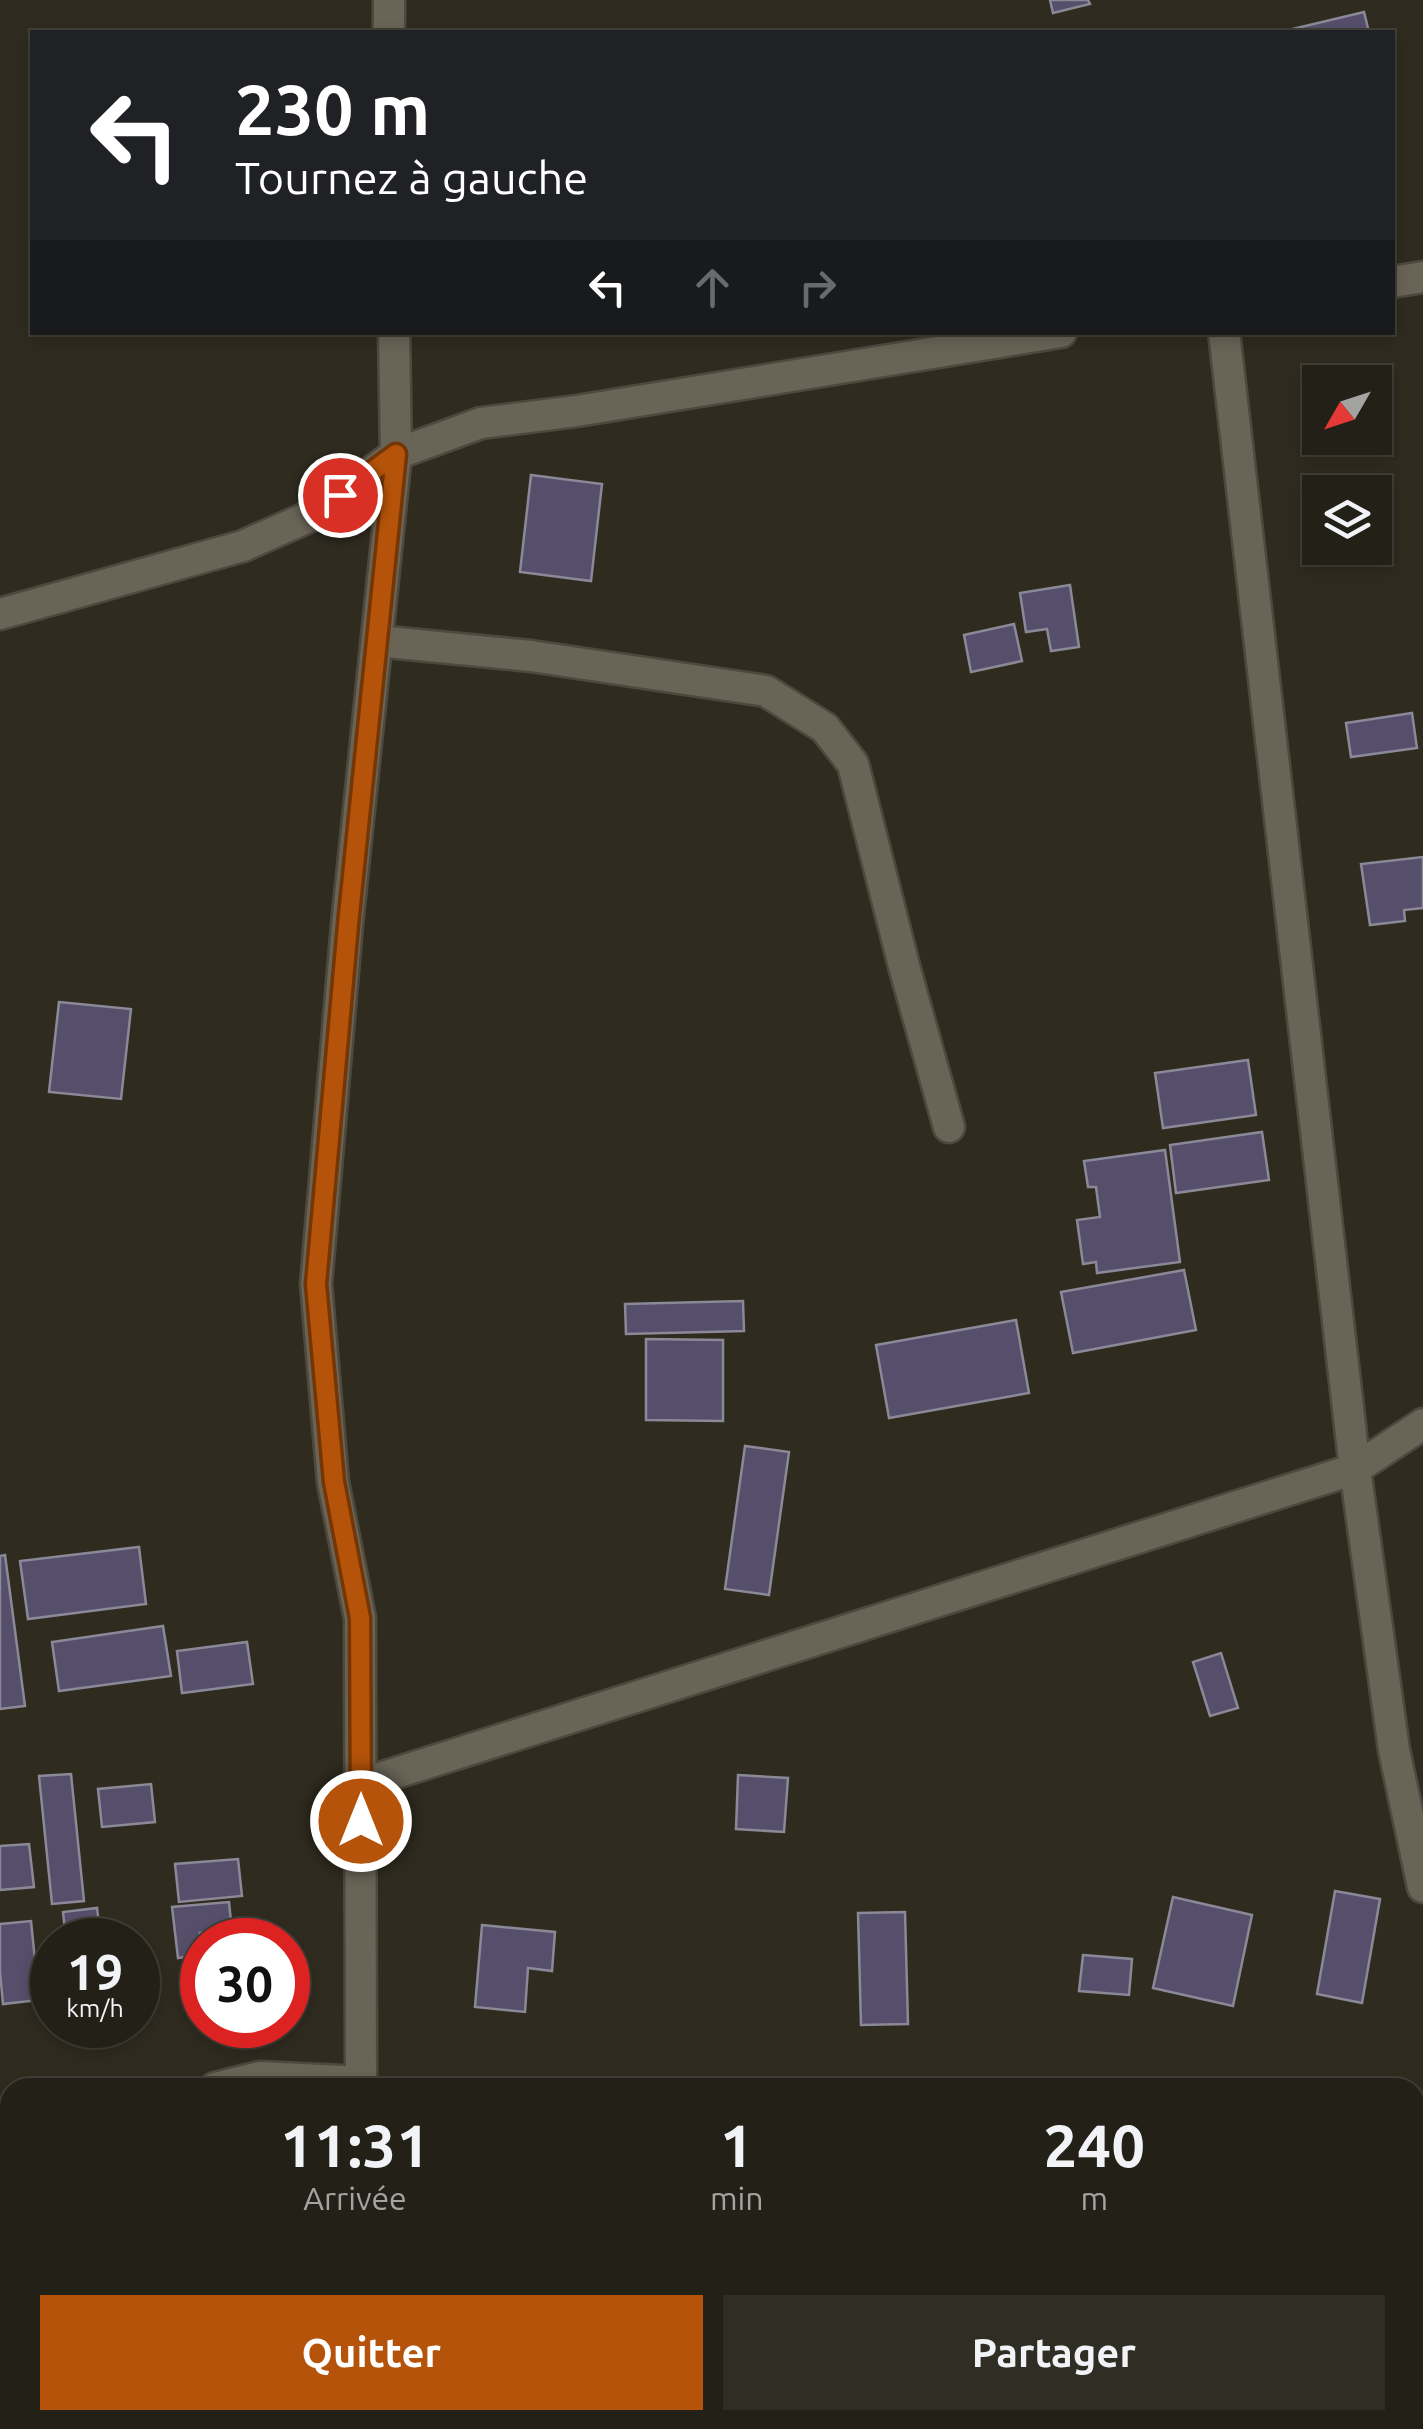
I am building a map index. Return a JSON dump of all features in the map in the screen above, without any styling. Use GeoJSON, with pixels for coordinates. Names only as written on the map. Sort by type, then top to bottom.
{"type":"FeatureCollection","features":[{"type":"Feature","properties":{"kind":"street"},"geometry":{"type":"LineString","coordinates":[[389,0],[389,30]]}},
{"type":"Feature","properties":{"kind":"street"},"geometry":{"type":"LineString","coordinates":[[362,2078],[360,1618],[334,1482],[316,1284],[396,454],[394,335]]}},
{"type":"Feature","properties":{"kind":"street"},"geometry":{"type":"LineString","coordinates":[[0,614],[244,546],[312,515],[396,454],[480,423],[597,408],[1043,335]]}},
{"type":"Feature","properties":{"kind":"street"},"geometry":{"type":"LineString","coordinates":[[1224,335],[1355,1470],[1394,1750],[1423,1887]]}},
{"type":"Feature","properties":{"kind":"street"},"geometry":{"type":"LineString","coordinates":[[378,641],[531,656],[766,691],[825,728],[853,764],[950,1127]]}},
{"type":"Feature","properties":{"kind":"street"},"geometry":{"type":"LineString","coordinates":[[361,1784],[1355,1470],[1423,1424]]}},
{"type":"Feature","properties":{"kind":"building"},"geometry":{"type":"Polygon","coordinates":[[[1050,0],[1088,0],[1090,4],[1053,13],[1050,0]]]}},
{"type":"Feature","properties":{"kind":"building"},"geometry":{"type":"Polygon","coordinates":[[[1364,12],[1368,30],[1288,30],[1364,12]]]}},
{"type":"Feature","properties":{"kind":"building"},"geometry":{"type":"Polygon","coordinates":[[[531,475],[602,484],[591,581],[520,572],[531,475]]]}},
{"type":"Feature","properties":{"kind":"building"},"geometry":{"type":"Polygon","coordinates":[[[1070,585],[1079,647],[1051,651],[1047,629],[1026,632],[1020,593],[1070,585]]]}},
{"type":"Feature","properties":{"kind":"building"},"geometry":{"type":"Polygon","coordinates":[[[1014,624],[1022,661],[971,672],[964,635],[1014,624]]]}},
{"type":"Feature","properties":{"kind":"building"},"geometry":{"type":"Polygon","coordinates":[[[1412,713],[1417,748],[1351,757],[1346,723],[1412,713]]]}},
{"type":"Feature","properties":{"kind":"building"},"geometry":{"type":"Polygon","coordinates":[[[1423,857],[1423,908],[1404,910],[1405,921],[1370,925],[1361,864],[1423,857]]]}},
{"type":"Feature","properties":{"kind":"building"},"geometry":{"type":"Polygon","coordinates":[[[59,1002],[131,1009],[121,1099],[49,1092],[59,1002]]]}},
{"type":"Feature","properties":{"kind":"building"},"geometry":{"type":"Polygon","coordinates":[[[1248,1060],[1256,1115],[1163,1128],[1155,1073],[1248,1060]]]}},
{"type":"Feature","properties":{"kind":"building"},"geometry":{"type":"Polygon","coordinates":[[[1262,1132],[1269,1180],[1176,1193],[1170,1145],[1262,1132]]]}},
{"type":"Feature","properties":{"kind":"building"},"geometry":{"type":"Polygon","coordinates":[[[1165,1150],[1180,1262],[1097,1273],[1096,1262],[1083,1264],[1077,1220],[1100,1217],[1096,1187],[1088,1187],[1084,1161],[1165,1150]]]}},
{"type":"Feature","properties":{"kind":"building"},"geometry":{"type":"Polygon","coordinates":[[[1184,1270],[1196,1330],[1073,1353],[1061,1292],[1184,1270]]]}},
{"type":"Feature","properties":{"kind":"building"},"geometry":{"type":"Polygon","coordinates":[[[743,1301],[744,1331],[626,1334],[625,1304],[743,1301]]]}},
{"type":"Feature","properties":{"kind":"building"},"geometry":{"type":"Polygon","coordinates":[[[1016,1320],[1029,1393],[889,1418],[876,1345],[1016,1320]]]}},
{"type":"Feature","properties":{"kind":"building"},"geometry":{"type":"Polygon","coordinates":[[[646,1339],[723,1340],[723,1421],[646,1420],[646,1339]]]}},
{"type":"Feature","properties":{"kind":"building"},"geometry":{"type":"Polygon","coordinates":[[[745,1446],[789,1452],[769,1595],[725,1589],[745,1446]]]}},
{"type":"Feature","properties":{"kind":"building"},"geometry":{"type":"Polygon","coordinates":[[[139,1547],[146,1604],[28,1619],[20,1561],[139,1547]]]}},
{"type":"Feature","properties":{"kind":"building"},"geometry":{"type":"Polygon","coordinates":[[[5,1555],[25,1706],[0,1709],[0,1556],[5,1555]]]}},
{"type":"Feature","properties":{"kind":"building"},"geometry":{"type":"Polygon","coordinates":[[[163,1626],[171,1676],[59,1691],[52,1642],[163,1626]]]}},
{"type":"Feature","properties":{"kind":"building"},"geometry":{"type":"Polygon","coordinates":[[[247,1642],[253,1684],[182,1693],[177,1651],[247,1642]]]}},
{"type":"Feature","properties":{"kind":"building"},"geometry":{"type":"Polygon","coordinates":[[[1221,1653],[1238,1708],[1210,1716],[1193,1662],[1221,1653]]]}},
{"type":"Feature","properties":{"kind":"building"},"geometry":{"type":"Polygon","coordinates":[[[71,1774],[84,1901],[52,1904],[39,1776],[71,1774]]]}},
{"type":"Feature","properties":{"kind":"building"},"geometry":{"type":"Polygon","coordinates":[[[738,1775],[788,1778],[784,1832],[736,1829],[738,1775]]]}},
{"type":"Feature","properties":{"kind":"building"},"geometry":{"type":"Polygon","coordinates":[[[151,1784],[155,1822],[102,1827],[98,1789],[151,1784]]]}},
{"type":"Feature","properties":{"kind":"building"},"geometry":{"type":"Polygon","coordinates":[[[29,1844],[34,1887],[0,1890],[0,1846],[29,1844]]]}},
{"type":"Feature","properties":{"kind":"building"},"geometry":{"type":"Polygon","coordinates":[[[238,1859],[242,1896],[179,1902],[175,1864],[238,1859]]]}},
{"type":"Feature","properties":{"kind":"building"},"geometry":{"type":"Polygon","coordinates":[[[1335,1891],[1380,1899],[1362,2003],[1317,1994],[1335,1891]]]}},
{"type":"Feature","properties":{"kind":"building"},"geometry":{"type":"Polygon","coordinates":[[[1173,1897],[1252,1915],[1233,2006],[1153,1988],[1173,1897]]]}},
{"type":"Feature","properties":{"kind":"building"},"geometry":{"type":"Polygon","coordinates":[[[229,1902],[231,1918],[180,1918],[178,1958],[172,1907],[229,1902]]]}},
{"type":"Feature","properties":{"kind":"building"},"geometry":{"type":"Polygon","coordinates":[[[97,1908],[98,1918],[64,1918],[63,1912],[97,1908]]]}},
{"type":"Feature","properties":{"kind":"building"},"geometry":{"type":"Polygon","coordinates":[[[905,1912],[908,2024],[861,2025],[858,1913],[905,1912]]]}},
{"type":"Feature","properties":{"kind":"building"},"geometry":{"type":"Polygon","coordinates":[[[30,1921],[30,2001],[3,2004],[0,1924],[30,1921]]]}},
{"type":"Feature","properties":{"kind":"building"},"geometry":{"type":"Polygon","coordinates":[[[482,1925],[555,1932],[552,1971],[528,1968],[525,2012],[475,2007],[482,1925]]]}},
{"type":"Feature","properties":{"kind":"building"},"geometry":{"type":"Polygon","coordinates":[[[1083,1955],[1132,1959],[1129,1995],[1079,1991],[1083,1955]]]}},
{"type":"Feature","properties":{"kind":"route"},"geometry":{"type":"LineString","coordinates":[[340,495],[396,454],[316,1284],[334,1482],[360,1618],[361,1821]]}}]}
